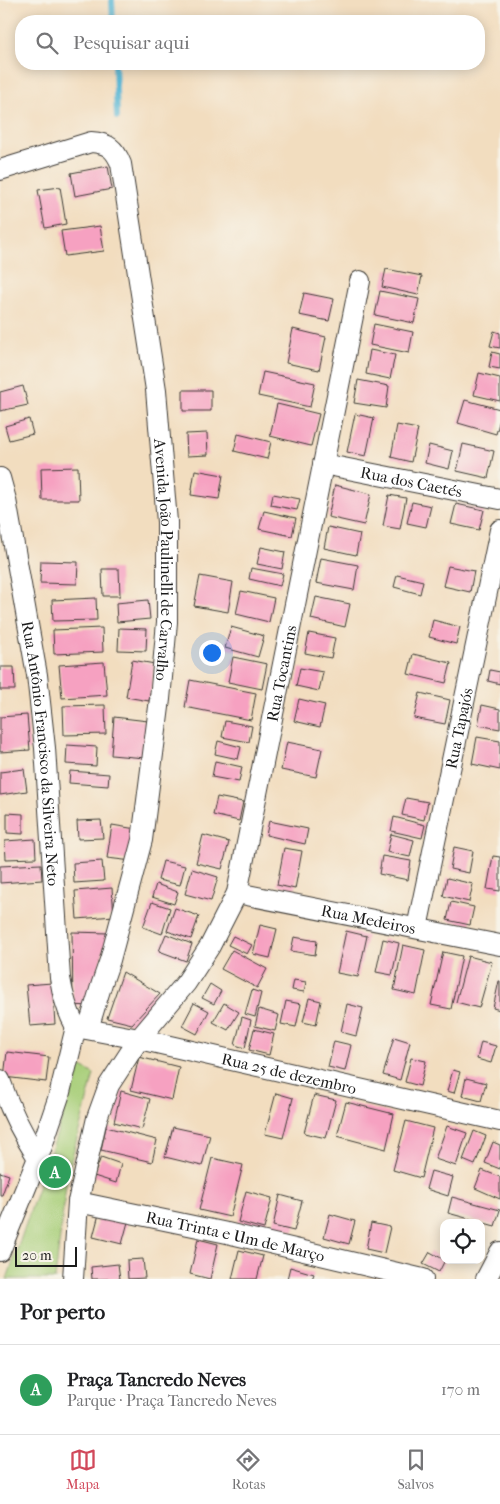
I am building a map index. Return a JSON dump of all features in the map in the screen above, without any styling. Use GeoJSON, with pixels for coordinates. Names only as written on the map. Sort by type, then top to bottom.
{"type":"FeatureCollection","features":[{"type":"Feature","properties":{"kind":"street","name":"Avenida João Paulinelli de Carvalho"},"geometry":{"type":"LineString","coordinates":[[0,170],[91,142],[102,142],[110,146],[117,154],[121,164],[156,390],[167,522],[167,622],[160,699],[142,840],[110,960],[82,1028],[38,1158],[0,1251]]}},
{"type":"Feature","properties":{"kind":"street","name":"Rua Tocantins"},"geometry":{"type":"LineString","coordinates":[[73,1279],[78,1202],[97,1118],[109,1085],[139,1039],[186,983],[210,946],[237,893],[360,282]]}},
{"type":"Feature","properties":{"kind":"street","name":"Rua dos Caetés"},"geometry":{"type":"LineString","coordinates":[[323,464],[500,499]]}},
{"type":"Feature","properties":{"kind":"street","name":"Rua Antônio Francisco da Silveira Neto"},"geometry":{"type":"LineString","coordinates":[[0,478],[6,500],[37,675],[45,748],[60,978],[68,1013],[82,1028]]}},
{"type":"Feature","properties":{"kind":"street","name":"Rua Tapajós"},"geometry":{"type":"LineString","coordinates":[[417,928],[500,530]]}},
{"type":"Feature","properties":{"kind":"street","name":"Rua Medeiros"},"geometry":{"type":"LineString","coordinates":[[237,893],[500,945]]}},
{"type":"Feature","properties":{"kind":"street","name":"Rua 25 de dezembro"},"geometry":{"type":"LineString","coordinates":[[82,1028],[139,1039],[500,1121]]}},
{"type":"Feature","properties":{"kind":"street"},"geometry":{"type":"LineString","coordinates":[[0,1080],[7,1101],[21,1131],[38,1158]]}},
{"type":"Feature","properties":{"kind":"street","name":"Rua Trinta e Um de Março"},"geometry":{"type":"LineString","coordinates":[[78,1202],[227,1233],[423,1279]]}},
{"type":"Feature","properties":{"kind":"street"},"geometry":{"type":"LineString","coordinates":[[486,1279],[500,1252]]}},
{"type":"Feature","properties":{"kind":"green space"},"geometry":{"type":"Polygon","coordinates":[[[80,1066],[94,1074],[67,1176],[55,1279],[7,1279],[80,1066]]]}},
{"type":"Feature","properties":{"kind":"building"},"geometry":{"type":"Polygon","coordinates":[[[108,166],[112,189],[75,196],[71,173],[108,166]]]}},
{"type":"Feature","properties":{"kind":"building"},"geometry":{"type":"Polygon","coordinates":[[[60,187],[66,224],[45,228],[38,190],[60,187]]]}},
{"type":"Feature","properties":{"kind":"building"},"geometry":{"type":"Polygon","coordinates":[[[100,226],[104,251],[65,256],[61,231],[100,226]]]}},
{"type":"Feature","properties":{"kind":"building"},"geometry":{"type":"Polygon","coordinates":[[[386,269],[422,276],[418,295],[382,287],[386,269]]]}},
{"type":"Feature","properties":{"kind":"building"},"geometry":{"type":"Polygon","coordinates":[[[380,291],[419,299],[414,323],[375,315],[380,291]]]}},
{"type":"Feature","properties":{"kind":"building"},"geometry":{"type":"Polygon","coordinates":[[[304,293],[334,299],[329,321],[299,315],[304,293]]]}},
{"type":"Feature","properties":{"kind":"building"},"geometry":{"type":"Polygon","coordinates":[[[374,324],[413,332],[409,353],[370,345],[374,324]]]}},
{"type":"Feature","properties":{"kind":"building"},"geometry":{"type":"Polygon","coordinates":[[[293,329],[326,337],[319,370],[286,363],[293,329]]]}},
{"type":"Feature","properties":{"kind":"building"},"geometry":{"type":"Polygon","coordinates":[[[494,331],[500,333],[500,348],[490,346],[494,331]]]}},
{"type":"Feature","properties":{"kind":"building"},"geometry":{"type":"Polygon","coordinates":[[[370,350],[395,355],[390,379],[366,374],[370,350]]]}},
{"type":"Feature","properties":{"kind":"building"},"geometry":{"type":"Polygon","coordinates":[[[492,352],[500,354],[500,369],[489,367],[492,352]]]}},
{"type":"Feature","properties":{"kind":"building"},"geometry":{"type":"Polygon","coordinates":[[[263,372],[315,383],[310,407],[258,396],[263,372]]]}},
{"type":"Feature","properties":{"kind":"building"},"geometry":{"type":"Polygon","coordinates":[[[479,373],[500,378],[500,401],[474,395],[479,373]]]}},
{"type":"Feature","properties":{"kind":"building"},"geometry":{"type":"Polygon","coordinates":[[[358,380],[389,386],[386,408],[354,403],[358,380]]]}},
{"type":"Feature","properties":{"kind":"building"},"geometry":{"type":"Polygon","coordinates":[[[23,386],[28,405],[0,411],[0,392],[23,386]]]}},
{"type":"Feature","properties":{"kind":"building"},"geometry":{"type":"Polygon","coordinates":[[[183,390],[211,390],[211,411],[183,411],[183,390]]]}},
{"type":"Feature","properties":{"kind":"building"},"geometry":{"type":"Polygon","coordinates":[[[465,400],[500,409],[500,419],[496,434],[458,423],[465,400]]]}},
{"type":"Feature","properties":{"kind":"building"},"geometry":{"type":"Polygon","coordinates":[[[277,404],[319,414],[311,446],[270,436],[277,404]]]}},
{"type":"Feature","properties":{"kind":"building"},"geometry":{"type":"Polygon","coordinates":[[[355,414],[374,418],[366,456],[347,452],[355,414]]]}},
{"type":"Feature","properties":{"kind":"building"},"geometry":{"type":"Polygon","coordinates":[[[29,419],[33,434],[9,440],[5,426],[29,419]]]}},
{"type":"Feature","properties":{"kind":"building"},"geometry":{"type":"Polygon","coordinates":[[[397,425],[418,429],[411,462],[391,457],[397,425]]]}},
{"type":"Feature","properties":{"kind":"building"},"geometry":{"type":"Polygon","coordinates":[[[207,433],[208,455],[187,456],[186,434],[207,433]]]}},
{"type":"Feature","properties":{"kind":"building"},"geometry":{"type":"Polygon","coordinates":[[[238,434],[271,442],[267,459],[234,451],[238,434]]]}},
{"type":"Feature","properties":{"kind":"building"},"geometry":{"type":"Polygon","coordinates":[[[463,444],[494,451],[488,478],[457,471],[463,444]]]}},
{"type":"Feature","properties":{"kind":"building"},"geometry":{"type":"Polygon","coordinates":[[[429,445],[453,451],[449,469],[425,463],[429,445]]]}},
{"type":"Feature","properties":{"kind":"building"},"geometry":{"type":"Polygon","coordinates":[[[78,467],[79,500],[42,500],[41,468],[78,467]]]}},
{"type":"Feature","properties":{"kind":"building"},"geometry":{"type":"Polygon","coordinates":[[[195,470],[223,475],[219,499],[191,495],[195,470]]]}},
{"type":"Feature","properties":{"kind":"building"},"geometry":{"type":"Polygon","coordinates":[[[335,485],[371,494],[364,525],[328,517],[335,485]]]}},
{"type":"Feature","properties":{"kind":"building"},"geometry":{"type":"Polygon","coordinates":[[[273,494],[300,499],[297,510],[271,505],[273,494]]]}},
{"type":"Feature","properties":{"kind":"building"},"geometry":{"type":"Polygon","coordinates":[[[389,495],[406,498],[400,529],[383,526],[389,495]]]}},
{"type":"Feature","properties":{"kind":"building"},"geometry":{"type":"Polygon","coordinates":[[[412,502],[431,506],[426,527],[407,523],[412,502]]]}},
{"type":"Feature","properties":{"kind":"building"},"geometry":{"type":"Polygon","coordinates":[[[456,504],[484,510],[479,530],[451,524],[456,504]]]}},
{"type":"Feature","properties":{"kind":"building"},"geometry":{"type":"Polygon","coordinates":[[[264,511],[296,518],[292,536],[259,529],[264,511]]]}},
{"type":"Feature","properties":{"kind":"building"},"geometry":{"type":"Polygon","coordinates":[[[328,527],[360,534],[356,555],[324,548],[328,527]]]}},
{"type":"Feature","properties":{"kind":"building"},"geometry":{"type":"Polygon","coordinates":[[[261,547],[285,552],[282,569],[257,564],[261,547]]]}},
{"type":"Feature","properties":{"kind":"building"},"geometry":{"type":"Polygon","coordinates":[[[321,558],[358,565],[354,590],[316,583],[321,558]]]}},
{"type":"Feature","properties":{"kind":"building"},"geometry":{"type":"Polygon","coordinates":[[[41,561],[78,562],[77,584],[40,583],[41,561]]]}},
{"type":"Feature","properties":{"kind":"building"},"geometry":{"type":"Polygon","coordinates":[[[448,566],[474,571],[470,592],[443,586],[448,566]]]}},
{"type":"Feature","properties":{"kind":"building"},"geometry":{"type":"Polygon","coordinates":[[[251,568],[283,574],[280,586],[249,579],[251,568]]]}},
{"type":"Feature","properties":{"kind":"building"},"geometry":{"type":"Polygon","coordinates":[[[102,569],[119,569],[120,596],[103,596],[102,569]]]}},
{"type":"Feature","properties":{"kind":"building"},"geometry":{"type":"Polygon","coordinates":[[[397,575],[423,581],[420,594],[394,587],[397,575]]]}},
{"type":"Feature","properties":{"kind":"building"},"geometry":{"type":"Polygon","coordinates":[[[200,576],[233,582],[228,612],[194,606],[200,576]]]}},
{"type":"Feature","properties":{"kind":"building"},"geometry":{"type":"Polygon","coordinates":[[[241,591],[274,598],[269,622],[236,614],[241,591]]]}},
{"type":"Feature","properties":{"kind":"building"},"geometry":{"type":"Polygon","coordinates":[[[316,597],[350,604],[345,627],[311,619],[316,597]]]}},
{"type":"Feature","properties":{"kind":"building"},"geometry":{"type":"Polygon","coordinates":[[[96,598],[97,620],[53,621],[52,600],[96,598]]]}},
{"type":"Feature","properties":{"kind":"building"},"geometry":{"type":"Polygon","coordinates":[[[148,600],[150,619],[117,622],[116,603],[148,600]]]}},
{"type":"Feature","properties":{"kind":"building"},"geometry":{"type":"Polygon","coordinates":[[[433,620],[460,627],[456,644],[429,637],[433,620]]]}},
{"type":"Feature","properties":{"kind":"building"},"geometry":{"type":"Polygon","coordinates":[[[231,627],[264,636],[258,657],[225,648],[231,627]]]}},
{"type":"Feature","properties":{"kind":"building"},"geometry":{"type":"Polygon","coordinates":[[[102,628],[103,652],[54,654],[53,630],[102,628]]]}},
{"type":"Feature","properties":{"kind":"building"},"geometry":{"type":"Polygon","coordinates":[[[119,628],[147,629],[146,651],[118,650],[119,628]]]}},
{"type":"Feature","properties":{"kind":"building"},"geometry":{"type":"Polygon","coordinates":[[[309,633],[335,638],[331,658],[305,653],[309,633]]]}},
{"type":"Feature","properties":{"kind":"building"},"geometry":{"type":"Polygon","coordinates":[[[413,654],[451,663],[446,683],[408,674],[413,654]]]}},
{"type":"Feature","properties":{"kind":"building"},"geometry":{"type":"Polygon","coordinates":[[[233,657],[267,664],[262,689],[228,682],[233,657]]]}},
{"type":"Feature","properties":{"kind":"building"},"geometry":{"type":"Polygon","coordinates":[[[132,660],[155,664],[149,701],[126,697],[132,660]]]}},
{"type":"Feature","properties":{"kind":"building"},"geometry":{"type":"Polygon","coordinates":[[[104,662],[107,695],[62,698],[59,665],[104,662]]]}},
{"type":"Feature","properties":{"kind":"building"},"geometry":{"type":"Polygon","coordinates":[[[0,667],[14,667],[15,690],[0,690],[0,667]]]}},
{"type":"Feature","properties":{"kind":"building"},"geometry":{"type":"Polygon","coordinates":[[[300,668],[323,672],[319,691],[296,686],[300,668]]]}},
{"type":"Feature","properties":{"kind":"building"},"geometry":{"type":"Polygon","coordinates":[[[490,670],[500,672],[500,684],[488,681],[490,670]]]}},
{"type":"Feature","properties":{"kind":"building"},"geometry":{"type":"Polygon","coordinates":[[[190,680],[256,693],[251,720],[185,707],[190,680]]]}},
{"type":"Feature","properties":{"kind":"building"},"geometry":{"type":"Polygon","coordinates":[[[420,693],[450,700],[445,724],[414,718],[420,693]]]}},
{"type":"Feature","properties":{"kind":"building"},"geometry":{"type":"Polygon","coordinates":[[[299,699],[325,705],[320,727],[294,721],[299,699]]]}},
{"type":"Feature","properties":{"kind":"building"},"geometry":{"type":"Polygon","coordinates":[[[105,705],[106,734],[64,735],[63,706],[105,705]]]}},
{"type":"Feature","properties":{"kind":"building"},"geometry":{"type":"Polygon","coordinates":[[[482,705],[500,709],[500,729],[478,725],[482,705]]]}},
{"type":"Feature","properties":{"kind":"building"},"geometry":{"type":"Polygon","coordinates":[[[27,715],[30,750],[0,752],[0,717],[27,715]]]}},
{"type":"Feature","properties":{"kind":"building"},"geometry":{"type":"Polygon","coordinates":[[[114,717],[148,721],[145,758],[111,755],[114,717]]]}},
{"type":"Feature","properties":{"kind":"building"},"geometry":{"type":"Polygon","coordinates":[[[225,721],[252,726],[249,742],[222,737],[225,721]]]}},
{"type":"Feature","properties":{"kind":"building"},"geometry":{"type":"Polygon","coordinates":[[[477,737],[500,741],[500,770],[472,764],[477,737]]]}},
{"type":"Feature","properties":{"kind":"building"},"geometry":{"type":"Polygon","coordinates":[[[218,741],[241,747],[238,759],[215,754],[218,741]]]}},
{"type":"Feature","properties":{"kind":"building"},"geometry":{"type":"Polygon","coordinates":[[[287,742],[322,749],[316,777],[281,770],[287,742]]]}},
{"type":"Feature","properties":{"kind":"building"},"geometry":{"type":"Polygon","coordinates":[[[67,745],[97,747],[96,766],[66,764],[67,745]]]}},
{"type":"Feature","properties":{"kind":"building"},"geometry":{"type":"Polygon","coordinates":[[[215,761],[242,767],[239,782],[212,777],[215,761]]]}},
{"type":"Feature","properties":{"kind":"building"},"geometry":{"type":"Polygon","coordinates":[[[24,769],[27,791],[0,795],[0,772],[24,769]]]}},
{"type":"Feature","properties":{"kind":"building"},"geometry":{"type":"Polygon","coordinates":[[[70,771],[109,774],[108,786],[69,783],[70,771]]]}},
{"type":"Feature","properties":{"kind":"building"},"geometry":{"type":"Polygon","coordinates":[[[217,797],[243,802],[239,821],[213,815],[217,797]]]}},
{"type":"Feature","properties":{"kind":"building"},"geometry":{"type":"Polygon","coordinates":[[[406,798],[428,802],[424,820],[402,815],[406,798]]]}},
{"type":"Feature","properties":{"kind":"building"},"geometry":{"type":"Polygon","coordinates":[[[7,813],[23,814],[23,834],[7,833],[7,813]]]}},
{"type":"Feature","properties":{"kind":"building"},"geometry":{"type":"Polygon","coordinates":[[[394,817],[425,825],[422,838],[391,831],[394,817]]]}},
{"type":"Feature","properties":{"kind":"building"},"geometry":{"type":"Polygon","coordinates":[[[101,820],[103,838],[78,839],[77,821],[101,820]]]}},
{"type":"Feature","properties":{"kind":"building"},"geometry":{"type":"Polygon","coordinates":[[[269,821],[308,829],[305,844],[266,835],[269,821]]]}},
{"type":"Feature","properties":{"kind":"building"},"geometry":{"type":"Polygon","coordinates":[[[112,825],[136,829],[132,861],[107,858],[112,825]]]}},
{"type":"Feature","properties":{"kind":"building"},"geometry":{"type":"Polygon","coordinates":[[[391,834],[414,840],[410,857],[387,852],[391,834]]]}},
{"type":"Feature","properties":{"kind":"building"},"geometry":{"type":"Polygon","coordinates":[[[203,835],[229,842],[222,869],[196,863],[203,835]]]}},
{"type":"Feature","properties":{"kind":"building"},"geometry":{"type":"Polygon","coordinates":[[[35,839],[36,858],[6,859],[5,841],[35,839]]]}},
{"type":"Feature","properties":{"kind":"building"},"geometry":{"type":"Polygon","coordinates":[[[454,847],[473,851],[469,873],[450,869],[454,847]]]}},
{"type":"Feature","properties":{"kind":"building"},"geometry":{"type":"Polygon","coordinates":[[[284,848],[302,851],[295,889],[277,885],[284,848]]]}},
{"type":"Feature","properties":{"kind":"building"},"geometry":{"type":"Polygon","coordinates":[[[382,856],[411,861],[408,880],[379,874],[382,856]]]}},
{"type":"Feature","properties":{"kind":"building"},"geometry":{"type":"Polygon","coordinates":[[[493,856],[500,857],[500,891],[487,889],[493,856]]]}},
{"type":"Feature","properties":{"kind":"building"},"geometry":{"type":"Polygon","coordinates":[[[102,861],[104,881],[74,883],[73,863],[102,861]]]}},
{"type":"Feature","properties":{"kind":"building"},"geometry":{"type":"Polygon","coordinates":[[[163,861],[185,866],[180,885],[158,880],[163,861]]]}},
{"type":"Feature","properties":{"kind":"building"},"geometry":{"type":"Polygon","coordinates":[[[41,864],[42,880],[0,883],[0,866],[41,864]]]}},
{"type":"Feature","properties":{"kind":"building"},"geometry":{"type":"Polygon","coordinates":[[[192,869],[218,877],[211,901],[185,894],[192,869]]]}},
{"type":"Feature","properties":{"kind":"building"},"geometry":{"type":"Polygon","coordinates":[[[447,878],[473,884],[469,902],[443,896],[447,878]]]}},
{"type":"Feature","properties":{"kind":"building"},"geometry":{"type":"Polygon","coordinates":[[[156,884],[178,892],[174,904],[152,897],[156,884]]]}},
{"type":"Feature","properties":{"kind":"building"},"geometry":{"type":"Polygon","coordinates":[[[112,888],[114,916],[77,919],[75,891],[112,888]]]}},
{"type":"Feature","properties":{"kind":"building"},"geometry":{"type":"Polygon","coordinates":[[[152,902],[170,908],[162,934],[143,927],[152,902]]]}},
{"type":"Feature","properties":{"kind":"building"},"geometry":{"type":"Polygon","coordinates":[[[451,902],[474,907],[470,925],[447,920],[451,902]]]}},
{"type":"Feature","properties":{"kind":"building"},"geometry":{"type":"Polygon","coordinates":[[[175,908],[199,916],[191,939],[167,931],[175,908]]]}},
{"type":"Feature","properties":{"kind":"building"},"geometry":{"type":"Polygon","coordinates":[[[260,925],[277,929],[270,958],[253,954],[260,925]]]}},
{"type":"Feature","properties":{"kind":"building"},"geometry":{"type":"Polygon","coordinates":[[[346,931],[367,936],[358,977],[337,973],[346,931]]]}},
{"type":"Feature","properties":{"kind":"building"},"geometry":{"type":"Polygon","coordinates":[[[72,932],[108,933],[89,1006],[73,1005],[72,932]]]}},
{"type":"Feature","properties":{"kind":"building"},"geometry":{"type":"Polygon","coordinates":[[[166,934],[192,944],[186,961],[159,951],[166,934]]]}},
{"type":"Feature","properties":{"kind":"building"},"geometry":{"type":"Polygon","coordinates":[[[233,936],[252,945],[247,954],[228,945],[233,936]]]}},
{"type":"Feature","properties":{"kind":"building"},"geometry":{"type":"Polygon","coordinates":[[[294,937],[317,941],[315,955],[291,951],[294,937]]]}},
{"type":"Feature","properties":{"kind":"building"},"geometry":{"type":"Polygon","coordinates":[[[383,939],[399,943],[392,975],[376,972],[383,939]]]}},
{"type":"Feature","properties":{"kind":"building"},"geometry":{"type":"Polygon","coordinates":[[[403,945],[425,950],[416,995],[394,990],[403,945]]]}},
{"type":"Feature","properties":{"kind":"building"},"geometry":{"type":"Polygon","coordinates":[[[232,950],[267,969],[257,988],[221,969],[232,950]]]}},
{"type":"Feature","properties":{"kind":"building"},"geometry":{"type":"Polygon","coordinates":[[[443,952],[462,956],[451,1009],[431,1005],[443,952]]]}},
{"type":"Feature","properties":{"kind":"building"},"geometry":{"type":"Polygon","coordinates":[[[468,956],[492,962],[479,1008],[456,1002],[468,956]]]}},
{"type":"Feature","properties":{"kind":"building"},"geometry":{"type":"Polygon","coordinates":[[[123,972],[160,994],[132,1024],[107,1018],[123,972]]]}},
{"type":"Feature","properties":{"kind":"building"},"geometry":{"type":"Polygon","coordinates":[[[294,980],[306,982],[304,992],[292,990],[294,980]]]}},
{"type":"Feature","properties":{"kind":"building"},"geometry":{"type":"Polygon","coordinates":[[[500,981],[500,1010],[493,1008],[500,981]]]}},
{"type":"Feature","properties":{"kind":"building"},"geometry":{"type":"Polygon","coordinates":[[[52,983],[55,1024],[30,1026],[26,985],[52,983]]]}},
{"type":"Feature","properties":{"kind":"building"},"geometry":{"type":"Polygon","coordinates":[[[210,984],[221,991],[214,1004],[202,998],[210,984]]]}},
{"type":"Feature","properties":{"kind":"building"},"geometry":{"type":"Polygon","coordinates":[[[252,990],[261,993],[255,1017],[245,1014],[252,990]]]}},
{"type":"Feature","properties":{"kind":"building"},"geometry":{"type":"Polygon","coordinates":[[[309,998],[321,1001],[316,1025],[303,1022],[309,998]]]}},
{"type":"Feature","properties":{"kind":"building"},"geometry":{"type":"Polygon","coordinates":[[[286,1001],[301,1004],[296,1027],[281,1024],[286,1001]]]}},
{"type":"Feature","properties":{"kind":"building"},"geometry":{"type":"Polygon","coordinates":[[[194,1003],[209,1011],[197,1034],[182,1026],[194,1003]]]}},
{"type":"Feature","properties":{"kind":"building"},"geometry":{"type":"Polygon","coordinates":[[[224,1003],[239,1012],[228,1030],[213,1022],[224,1003]]]}},
{"type":"Feature","properties":{"kind":"building"},"geometry":{"type":"Polygon","coordinates":[[[347,1004],[363,1008],[356,1036],[341,1032],[347,1004]]]}},
{"type":"Feature","properties":{"kind":"building"},"geometry":{"type":"Polygon","coordinates":[[[259,1009],[279,1015],[275,1031],[255,1026],[259,1009]]]}},
{"type":"Feature","properties":{"kind":"building"},"geometry":{"type":"Polygon","coordinates":[[[242,1017],[251,1020],[245,1048],[235,1045],[242,1017]]]}},
{"type":"Feature","properties":{"kind":"building"},"geometry":{"type":"Polygon","coordinates":[[[254,1029],[274,1034],[269,1055],[249,1050],[254,1029]]]}},
{"type":"Feature","properties":{"kind":"building"},"geometry":{"type":"Polygon","coordinates":[[[394,1037],[410,1042],[400,1080],[383,1075],[394,1037]]]}},
{"type":"Feature","properties":{"kind":"building"},"geometry":{"type":"Polygon","coordinates":[[[334,1041],[351,1045],[345,1071],[328,1067],[334,1041]]]}},
{"type":"Feature","properties":{"kind":"building"},"geometry":{"type":"Polygon","coordinates":[[[481,1042],[496,1046],[491,1063],[477,1059],[481,1042]]]}},
{"type":"Feature","properties":{"kind":"building"},"geometry":{"type":"Polygon","coordinates":[[[7,1052],[49,1057],[46,1082],[4,1077],[7,1052]]]}},
{"type":"Feature","properties":{"kind":"building"},"geometry":{"type":"Polygon","coordinates":[[[139,1057],[179,1067],[172,1100],[131,1090],[139,1057]]]}},
{"type":"Feature","properties":{"kind":"building"},"geometry":{"type":"Polygon","coordinates":[[[411,1058],[426,1061],[420,1086],[405,1082],[411,1058]]]}},
{"type":"Feature","properties":{"kind":"building"},"geometry":{"type":"Polygon","coordinates":[[[453,1070],[460,1072],[454,1093],[447,1091],[453,1070]]]}},
{"type":"Feature","properties":{"kind":"building"},"geometry":{"type":"Polygon","coordinates":[[[466,1078],[486,1083],[481,1101],[462,1096],[466,1078]]]}},
{"type":"Feature","properties":{"kind":"building"},"geometry":{"type":"Polygon","coordinates":[[[121,1091],[150,1099],[142,1129],[114,1122],[121,1091]]]}},
{"type":"Feature","properties":{"kind":"building"},"geometry":{"type":"Polygon","coordinates":[[[276,1093],[293,1098],[283,1138],[265,1134],[276,1093]]]}},
{"type":"Feature","properties":{"kind":"building"},"geometry":{"type":"Polygon","coordinates":[[[314,1095],[336,1100],[326,1138],[304,1133],[314,1095]]]}},
{"type":"Feature","properties":{"kind":"building"},"geometry":{"type":"Polygon","coordinates":[[[346,1102],[394,1114],[386,1149],[337,1136],[346,1102]]]}},
{"type":"Feature","properties":{"kind":"building"},"geometry":{"type":"Polygon","coordinates":[[[406,1121],[433,1128],[421,1178],[393,1170],[406,1121]]]}},
{"type":"Feature","properties":{"kind":"building"},"geometry":{"type":"Polygon","coordinates":[[[447,1126],[467,1133],[456,1166],[435,1159],[447,1126]]]}},
{"type":"Feature","properties":{"kind":"building"},"geometry":{"type":"Polygon","coordinates":[[[106,1127],[157,1140],[152,1162],[101,1150],[106,1127]]]}},
{"type":"Feature","properties":{"kind":"building"},"geometry":{"type":"Polygon","coordinates":[[[173,1127],[210,1135],[202,1166],[165,1157],[173,1127]]]}},
{"type":"Feature","properties":{"kind":"building"},"geometry":{"type":"Polygon","coordinates":[[[474,1131],[486,1136],[475,1165],[463,1160],[474,1131]]]}},
{"type":"Feature","properties":{"kind":"building"},"geometry":{"type":"Polygon","coordinates":[[[493,1142],[500,1145],[500,1169],[485,1163],[493,1142]]]}},
{"type":"Feature","properties":{"kind":"building"},"geometry":{"type":"Polygon","coordinates":[[[101,1157],[121,1164],[116,1183],[94,1176],[101,1157]]]}},
{"type":"Feature","properties":{"kind":"building"},"geometry":{"type":"Polygon","coordinates":[[[212,1158],[243,1165],[230,1217],[199,1210],[212,1158]]]}},
{"type":"Feature","properties":{"kind":"building"},"geometry":{"type":"Polygon","coordinates":[[[482,1170],[500,1177],[500,1199],[475,1188],[482,1170]]]}},
{"type":"Feature","properties":{"kind":"building"},"geometry":{"type":"Polygon","coordinates":[[[431,1171],[453,1177],[448,1196],[426,1189],[431,1171]]]}},
{"type":"Feature","properties":{"kind":"building"},"geometry":{"type":"Polygon","coordinates":[[[0,1172],[9,1175],[2,1195],[0,1195],[0,1172]]]}},
{"type":"Feature","properties":{"kind":"building"},"geometry":{"type":"Polygon","coordinates":[[[246,1191],[272,1198],[264,1229],[238,1222],[246,1191]]]}},
{"type":"Feature","properties":{"kind":"building"},"geometry":{"type":"Polygon","coordinates":[[[280,1195],[302,1201],[294,1231],[273,1226],[280,1195]]]}},
{"type":"Feature","properties":{"kind":"building"},"geometry":{"type":"Polygon","coordinates":[[[452,1197],[500,1210],[495,1226],[485,1223],[485,1219],[470,1219],[448,1213],[452,1197]]]}},
{"type":"Feature","properties":{"kind":"building"},"geometry":{"type":"Polygon","coordinates":[[[99,1214],[128,1222],[122,1244],[93,1237],[99,1214]]]}},
{"type":"Feature","properties":{"kind":"building"},"geometry":{"type":"Polygon","coordinates":[[[330,1214],[355,1221],[349,1244],[324,1237],[330,1214]]]}},
{"type":"Feature","properties":{"kind":"building"},"geometry":{"type":"Polygon","coordinates":[[[371,1223],[390,1227],[384,1253],[366,1249],[371,1223]]]}},
{"type":"Feature","properties":{"kind":"building"},"geometry":{"type":"Polygon","coordinates":[[[198,1239],[218,1244],[210,1279],[190,1274],[198,1239]]]}},
{"type":"Feature","properties":{"kind":"building"},"geometry":{"type":"Polygon","coordinates":[[[239,1250],[263,1256],[257,1279],[232,1279],[239,1250]]]}},
{"type":"Feature","properties":{"kind":"building"},"geometry":{"type":"Polygon","coordinates":[[[430,1252],[440,1257],[440,1264],[443,1264],[439,1272],[423,1264],[430,1252]]]}},
{"type":"Feature","properties":{"kind":"building"},"geometry":{"type":"Polygon","coordinates":[[[143,1259],[145,1278],[128,1279],[127,1260],[143,1259]]]}},
{"type":"Feature","properties":{"kind":"building"},"geometry":{"type":"Polygon","coordinates":[[[118,1264],[120,1279],[92,1279],[91,1267],[118,1264]]]}},
{"type":"Feature","properties":{"kind":"building"},"geometry":{"type":"Polygon","coordinates":[[[290,1267],[314,1274],[312,1279],[287,1279],[290,1267]]]}},
{"type":"Feature","properties":{"kind":"waterway"},"geometry":{"type":"LineString","coordinates":[[112,0],[113,15]]}},
{"type":"Feature","properties":{"kind":"waterway"},"geometry":{"type":"LineString","coordinates":[[115,70],[117,117]]}},
{"type":"Feature","properties":{"kind":"place","name":"Praça Tancredo Neves"},"geometry":{"type":"Point","coordinates":[55,1172]}}]}
